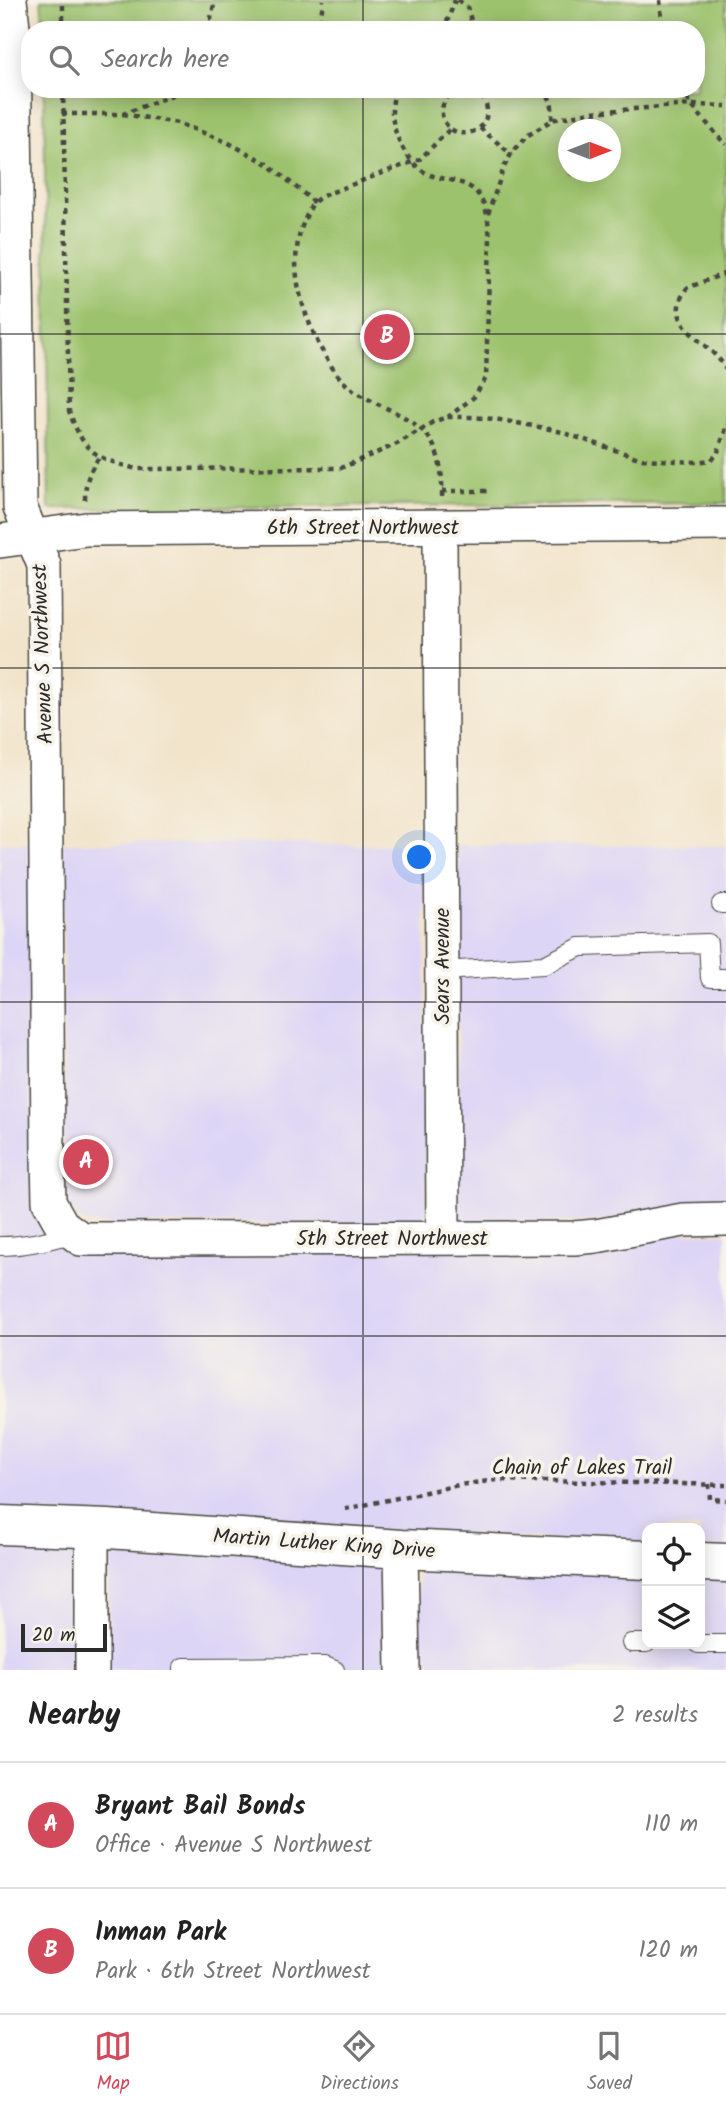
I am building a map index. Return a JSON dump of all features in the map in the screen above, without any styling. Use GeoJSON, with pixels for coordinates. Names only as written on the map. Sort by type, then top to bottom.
{"type":"FeatureCollection","features":[{"type":"Feature","properties":{"kind":"street","name":"Avenue S Northwest"},"geometry":{"type":"LineString","coordinates":[[10,0],[14,36],[20,507],[44,565],[48,1168],[50,1202],[67,1229]]}},
{"type":"Feature","properties":{"kind":"street","name":"6th Street Northwest"},"geometry":{"type":"LineString","coordinates":[[0,541],[86,529],[726,524]]}},
{"type":"Feature","properties":{"kind":"street","name":"Sears Avenue"},"geometry":{"type":"LineString","coordinates":[[440,527],[443,1238]]}},
{"type":"Feature","properties":{"kind":"street","name":"5th Street Northwest"},"geometry":{"type":"LineString","coordinates":[[67,1229],[81,1239],[596,1236],[683,1220],[726,1219]]}},
{"type":"Feature","properties":{"kind":"street","name":"Martin Luther King Drive"},"geometry":{"type":"LineString","coordinates":[[0,1525],[401,1549],[642,1560]]}},
{"type":"Feature","properties":{"kind":"street"},"geometry":{"type":"LineString","coordinates":[[92,1529],[92,1670]]}},
{"type":"Feature","properties":{"kind":"street"},"geometry":{"type":"LineString","coordinates":[[401,1549],[403,1670]]}},
{"type":"Feature","properties":{"kind":"street"},"geometry":{"type":"LineString","coordinates":[[705,1562],[726,1563]]}},
{"type":"Feature","properties":{"kind":"lane"},"geometry":{"type":"LineString","coordinates":[[442,971],[544,965],[580,947],[708,943],[710,978],[726,978]]}},
{"type":"Feature","properties":{"kind":"lane"},"geometry":{"type":"LineString","coordinates":[[0,1246],[41,1243],[67,1229]]}},
{"type":"Feature","properties":{"kind":"lane"},"geometry":{"type":"LineString","coordinates":[[705,1644],[726,1644]]}},
{"type":"Feature","properties":{"kind":"lane"},"geometry":{"type":"LineString","coordinates":[[183,1670],[183,1667],[325,1666],[335,1670]]}},
{"type":"Feature","properties":{"kind":"path"},"geometry":{"type":"LineString","coordinates":[[63,0],[63,21]]}},
{"type":"Feature","properties":{"kind":"path"},"geometry":{"type":"LineString","coordinates":[[211,21],[215,0]]}},
{"type":"Feature","properties":{"kind":"path"},"geometry":{"type":"LineString","coordinates":[[320,21],[323,0]]}},
{"type":"Feature","properties":{"kind":"path"},"geometry":{"type":"LineString","coordinates":[[447,21],[456,0],[467,7],[471,21]]}},
{"type":"Feature","properties":{"kind":"path"},"geometry":{"type":"LineString","coordinates":[[660,0],[662,21]]}},
{"type":"Feature","properties":{"kind":"path"},"geometry":{"type":"LineString","coordinates":[[62,98],[69,411],[78,436],[89,450],[118,464],[137,468],[341,468],[397,444],[420,429],[447,417],[474,397],[486,378],[491,238],[485,203],[475,190],[455,180],[428,174],[412,162],[397,135],[392,111],[394,98]]}},
{"type":"Feature","properties":{"kind":"path"},"geometry":{"type":"LineString","coordinates":[[123,114],[165,98]]}},
{"type":"Feature","properties":{"kind":"path"},"geometry":{"type":"LineString","coordinates":[[446,98],[441,111],[444,121],[450,129],[460,134],[470,134],[481,128],[487,111],[484,98]]}},
{"type":"Feature","properties":{"kind":"path"},"geometry":{"type":"LineString","coordinates":[[549,98],[553,106],[552,120]]}},
{"type":"Feature","properties":{"kind":"path"},"geometry":{"type":"LineString","coordinates":[[688,98],[726,145]]}},
{"type":"Feature","properties":{"kind":"path"},"geometry":{"type":"LineString","coordinates":[[487,216],[511,154],[527,136],[552,120],[590,111],[691,105],[726,106]]}},
{"type":"Feature","properties":{"kind":"path"},"geometry":{"type":"LineString","coordinates":[[62,114],[123,114],[178,123],[227,142],[268,164],[314,202]]}},
{"type":"Feature","properties":{"kind":"path"},"geometry":{"type":"LineString","coordinates":[[481,128],[511,154]]}},
{"type":"Feature","properties":{"kind":"path"},"geometry":{"type":"LineString","coordinates":[[440,527],[442,491],[437,453],[425,433],[409,420],[360,396],[344,382],[325,356],[306,317],[298,288],[296,262],[298,236],[314,202],[327,194],[420,159],[450,129]]}},
{"type":"Feature","properties":{"kind":"path"},"geometry":{"type":"LineString","coordinates":[[726,273],[687,288],[679,304],[680,315],[686,328],[697,341],[723,362],[726,370]]}},
{"type":"Feature","properties":{"kind":"path"},"geometry":{"type":"LineString","coordinates":[[447,417],[495,419],[543,428],[642,459],[669,462],[696,462],[718,456],[726,428]]}},
{"type":"Feature","properties":{"kind":"path"},"geometry":{"type":"LineString","coordinates":[[85,505],[85,486],[89,471],[100,456]]}},
{"type":"Feature","properties":{"kind":"path"},"geometry":{"type":"LineString","coordinates":[[442,491],[489,491]]}},
{"type":"Feature","properties":{"kind":"path","name":"Chain of Lakes Trail"},"geometry":{"type":"LineString","coordinates":[[341,1510],[458,1485],[497,1480],[726,1485]]}},
{"type":"Feature","properties":{"kind":"path"},"geometry":{"type":"LineString","coordinates":[[709,1484],[710,1499],[726,1500]]}},
{"type":"Feature","properties":{"kind":"shaded area"},"geometry":{"type":"Polygon","coordinates":[[[0,843],[29,843],[33,1202],[42,1223],[39,1228],[49,1235],[726,1233],[726,1549],[705,1547],[705,1523],[642,1523],[642,1545],[0,1510],[0,843]]]}},
{"type":"Feature","properties":{"kind":"shaded area"},"geometry":{"type":"Polygon","coordinates":[[[63,843],[425,845],[426,1223],[87,1224],[75,1216],[66,1198],[64,1156],[63,843]]]}},
{"type":"Feature","properties":{"kind":"shaded area"},"geometry":{"type":"Polygon","coordinates":[[[458,845],[726,846],[726,1204],[594,1222],[459,1223],[458,845]]]}},
{"type":"Feature","properties":{"kind":"shaded area"},"geometry":{"type":"Polygon","coordinates":[[[0,1540],[75,1543],[76,1670],[0,1670],[0,1540]]]}},
{"type":"Feature","properties":{"kind":"shaded area"},"geometry":{"type":"Polygon","coordinates":[[[109,1544],[385,1562],[387,1670],[109,1670],[109,1544]]]}},
{"type":"Feature","properties":{"kind":"shaded area"},"geometry":{"type":"Polygon","coordinates":[[[418,1564],[642,1575],[642,1649],[705,1649],[705,1577],[726,1578],[726,1670],[419,1670],[418,1564]]]}},
{"type":"Feature","properties":{"kind":"green space"},"geometry":{"type":"Polygon","coordinates":[[[41,0],[726,0],[726,503],[49,509],[44,98],[705,98],[705,21],[43,21],[41,0]]]}},
{"type":"Feature","properties":{"kind":"place","name":"Inman Park"},"geometry":{"type":"Point","coordinates":[387,337]}},
{"type":"Feature","properties":{"kind":"place","name":"Bryant Bail Bonds"},"geometry":{"type":"Point","coordinates":[86,1162]}}]}
